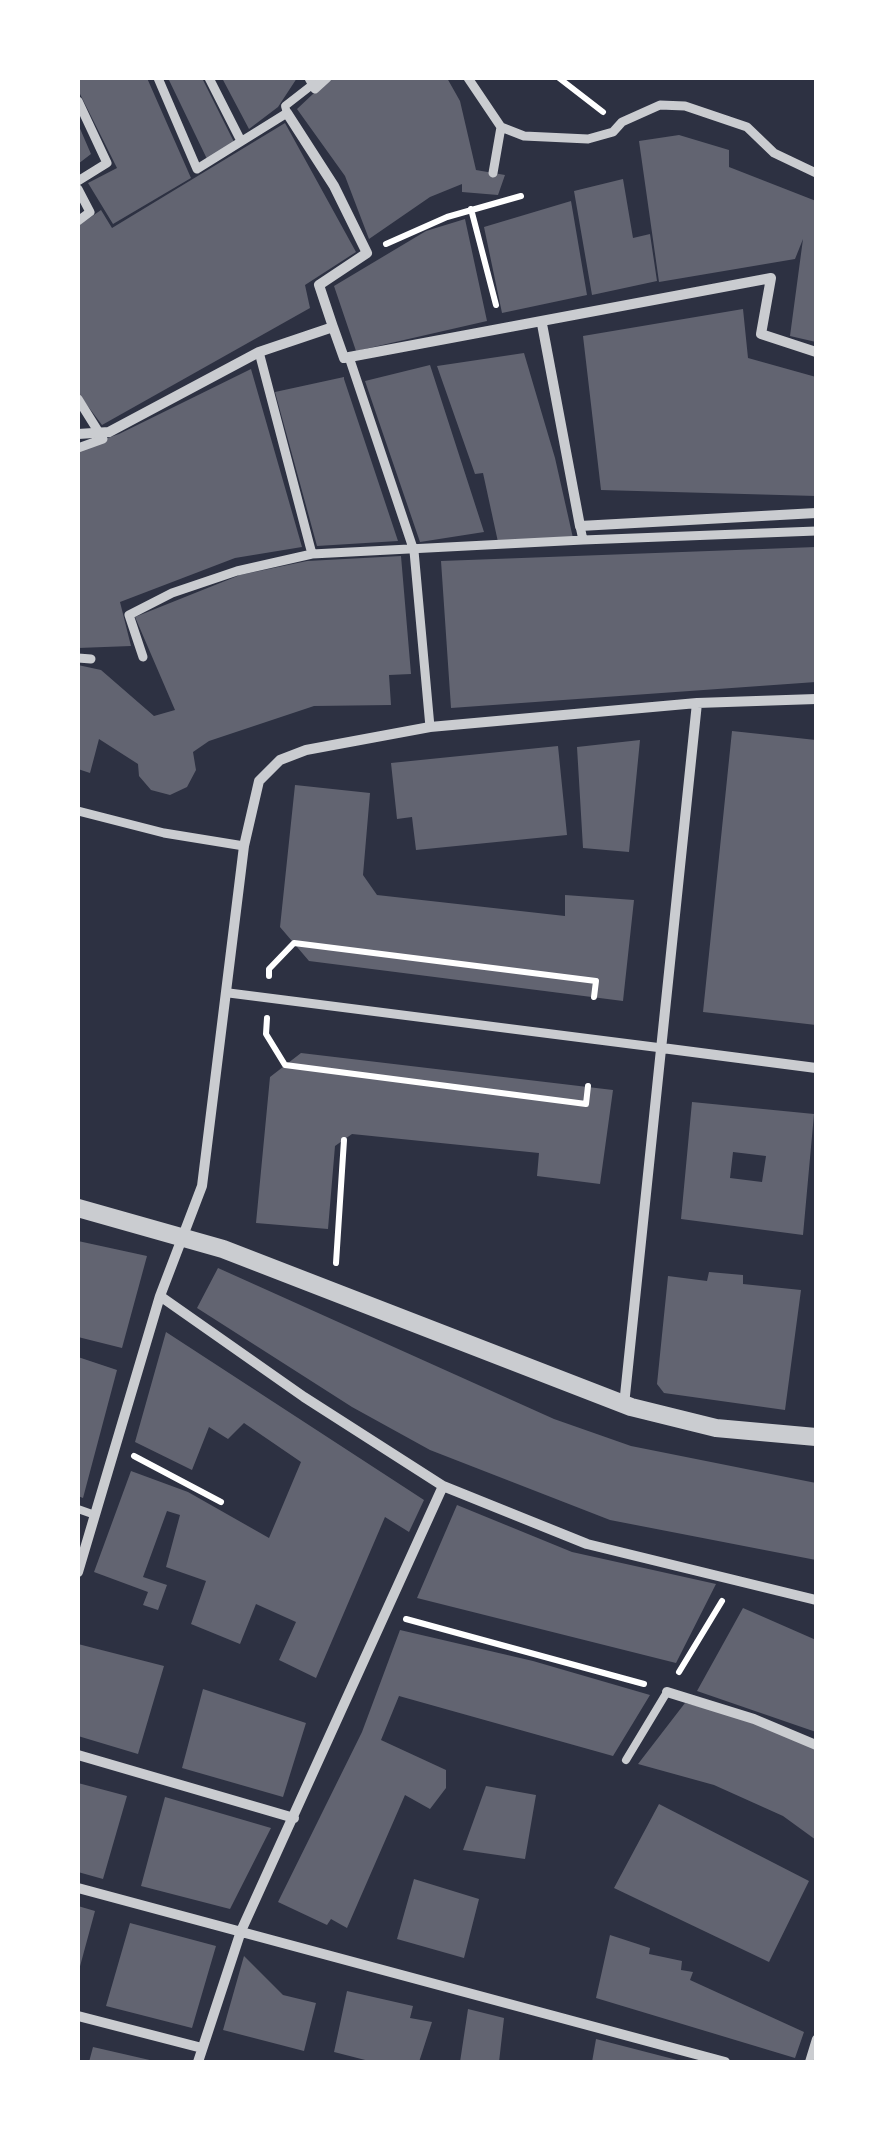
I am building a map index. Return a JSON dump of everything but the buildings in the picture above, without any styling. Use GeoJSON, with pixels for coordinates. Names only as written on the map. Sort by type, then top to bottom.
{"type":"FeatureCollection","features":[{"type":"Feature","properties":{"kind":"street"},"geometry":{"type":"LineString","coordinates":[[158,78],[196,169],[287,113],[334,186],[367,253],[319,285],[344,358],[542,324],[771,278],[761,334],[816,352]]}},
{"type":"Feature","properties":{"kind":"street"},"geometry":{"type":"LineString","coordinates":[[209,78],[241,141]]}},
{"type":"Feature","properties":{"kind":"street"},"geometry":{"type":"LineString","coordinates":[[468,78],[501,127],[524,136],[561,140],[613,132],[622,122],[660,105],[714,112],[747,127],[774,154],[816,173]]}},
{"type":"Feature","properties":{"kind":"street"},"geometry":{"type":"LineString","coordinates":[[78,101],[107,164],[78,181]]}},
{"type":"Feature","properties":{"kind":"street"},"geometry":{"type":"LineString","coordinates":[[492,173],[501,127]]}},
{"type":"Feature","properties":{"kind":"street"},"geometry":{"type":"LineString","coordinates":[[78,189],[90,212],[78,221]]}},
{"type":"Feature","properties":{"kind":"street"},"geometry":{"type":"LineString","coordinates":[[542,324],[582,540]]}},
{"type":"Feature","properties":{"kind":"street"},"geometry":{"type":"LineString","coordinates":[[78,434],[109,432],[259,352],[334,328]]}},
{"type":"Feature","properties":{"kind":"street"},"geometry":{"type":"LineString","coordinates":[[259,352],[312,554]]}},
{"type":"Feature","properties":{"kind":"street"},"geometry":{"type":"LineString","coordinates":[[349,357],[414,551],[430,727]]}},
{"type":"Feature","properties":{"kind":"street"},"geometry":{"type":"LineString","coordinates":[[78,399],[104,439],[78,448]]}},
{"type":"Feature","properties":{"kind":"street"},"geometry":{"type":"LineString","coordinates":[[580,526],[816,514]]}},
{"type":"Feature","properties":{"kind":"street"},"geometry":{"type":"LineString","coordinates":[[143,656],[129,615],[172,593],[237,571],[312,554],[816,531]]}},
{"type":"Feature","properties":{"kind":"street"},"geometry":{"type":"LineString","coordinates":[[78,658],[91,659]]}},
{"type":"Feature","properties":{"kind":"street"},"geometry":{"type":"LineString","coordinates":[[78,1572],[160,1296],[185,1240],[202,1186],[229,993],[244,846],[259,781],[280,760],[306,750],[430,727],[697,703],[816,699]]}},
{"type":"Feature","properties":{"kind":"street"},"geometry":{"type":"LineString","coordinates":[[624,1405],[697,703]]}},
{"type":"Feature","properties":{"kind":"street"},"geometry":{"type":"LineString","coordinates":[[78,811],[244,846]]}},
{"type":"Feature","properties":{"kind":"street"},"geometry":{"type":"LineString","coordinates":[[229,993],[816,1068]]}},
{"type":"Feature","properties":{"kind":"street"},"geometry":{"type":"LineString","coordinates":[[78,1208],[185,1240],[334,1293],[624,1405],[716,1428],[816,1437]]}},
{"type":"Feature","properties":{"kind":"street"},"geometry":{"type":"LineString","coordinates":[[160,1296],[304,1398],[443,1486],[587,1544],[816,1600]]}},
{"type":"Feature","properties":{"kind":"street"},"geometry":{"type":"LineString","coordinates":[[198,2062],[241,1931],[443,1486]]}},
{"type":"Feature","properties":{"kind":"street"},"geometry":{"type":"LineString","coordinates":[[667,1692],[754,1719],[816,1745]]}},
{"type":"Feature","properties":{"kind":"street"},"geometry":{"type":"LineString","coordinates":[[78,1755],[294,1818]]}},
{"type":"Feature","properties":{"kind":"street"},"geometry":{"type":"LineString","coordinates":[[78,1888],[725,2062]]}},
{"type":"Feature","properties":{"kind":"street"},"geometry":{"type":"LineString","coordinates":[[78,2016],[202,2048]]}},
{"type":"Feature","properties":{"kind":"lane"},"geometry":{"type":"LineString","coordinates":[[287,113],[285,106],[318,79]]}},
{"type":"Feature","properties":{"kind":"lane"},"geometry":{"type":"LineString","coordinates":[[78,1509],[95,1515]]}},
{"type":"Feature","properties":{"kind":"lane"},"geometry":{"type":"LineString","coordinates":[[626,1760],[667,1692]]}},
{"type":"Feature","properties":{"kind":"lane"},"geometry":{"type":"LineString","coordinates":[[809,2062],[816,2040]]}},
{"type":"Feature","properties":{"kind":"path"},"geometry":{"type":"LineString","coordinates":[[559,78],[622,122]]}},
{"type":"Feature","properties":{"kind":"path"},"geometry":{"type":"LineString","coordinates":[[367,253],[471,210],[522,196]]}},
{"type":"Feature","properties":{"kind":"path"},"geometry":{"type":"LineString","coordinates":[[471,210],[502,331]]}},
{"type":"Feature","properties":{"kind":"path"},"geometry":{"type":"LineString","coordinates":[[269,969],[294,943],[596,981],[594,997]]}},
{"type":"Feature","properties":{"kind":"path"},"geometry":{"type":"LineString","coordinates":[[266,1034],[285,1066],[586,1104],[588,1086]]}},
{"type":"Feature","properties":{"kind":"path"},"geometry":{"type":"LineString","coordinates":[[334,1293],[344,1140]]}},
{"type":"Feature","properties":{"kind":"path"},"geometry":{"type":"LineString","coordinates":[[115,1446],[222,1502]]}},
{"type":"Feature","properties":{"kind":"path"},"geometry":{"type":"LineString","coordinates":[[425,1625],[667,1692],[735,1581]]}}]}
